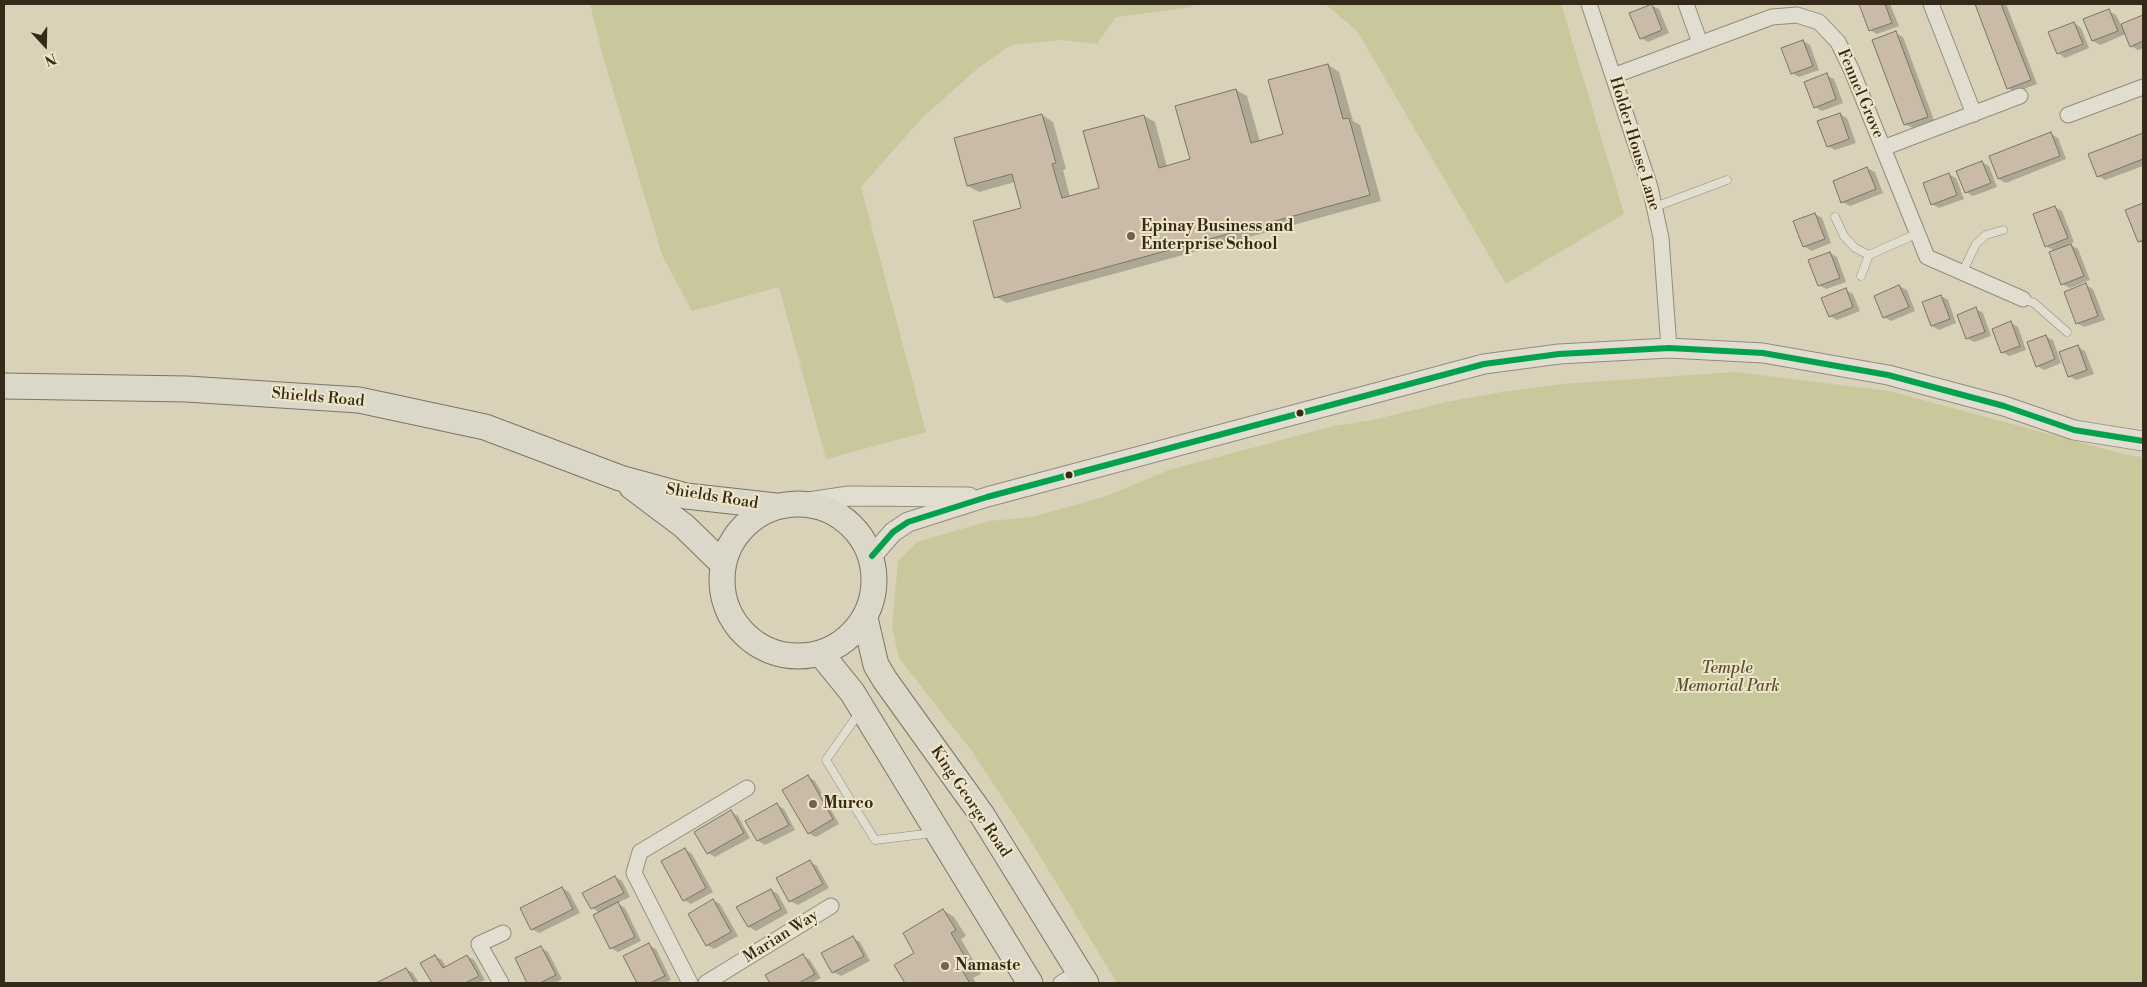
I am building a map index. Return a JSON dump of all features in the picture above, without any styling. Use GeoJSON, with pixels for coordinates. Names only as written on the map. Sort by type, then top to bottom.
{"type":"FeatureCollection","features":[{"type":"Feature","properties":{"kind":"highway","name":"Shields Road"},"geometry":{"type":"LineString","coordinates":[[4,386],[187,389],[359,400],[485,427],[620,478],[686,496],[776,506]]}},
{"type":"Feature","properties":{"kind":"highway","name":"Shields Road"},"geometry":{"type":"LineString","coordinates":[[620,478],[684,526],[723,564]]}},
{"type":"Feature","properties":{"kind":"highway"},"geometry":{"type":"LineString","coordinates":[[802,503],[825,508],[845,519],[861,535],[872,556],[875,577],[873,598],[865,618],[854,634],[838,646],[821,654],[794,657],[768,651],[746,636],[730,616],[722,590],[723,564],[730,544],[742,528],[757,515],[776,506],[802,503]]}},
{"type":"Feature","properties":{"kind":"highway","name":"King George Road"},"geometry":{"type":"LineString","coordinates":[[865,618],[876,665],[982,814],[1076,980]]}},
{"type":"Feature","properties":{"kind":"highway"},"geometry":{"type":"LineString","coordinates":[[821,654],[852,692],[1030,983]]}},
{"type":"Feature","properties":{"kind":"street","name":"Holder House Lane"},"geometry":{"type":"LineString","coordinates":[[1589,4],[1650,187],[1660,238],[1669,348]]}},
{"type":"Feature","properties":{"kind":"street"},"geometry":{"type":"LineString","coordinates":[[1686,4],[1700,43]]}},
{"type":"Feature","properties":{"kind":"street"},"geometry":{"type":"LineString","coordinates":[[1931,4],[1974,114]]}},
{"type":"Feature","properties":{"kind":"street","name":"Fennel Grove"},"geometry":{"type":"LineString","coordinates":[[1613,76],[1772,17],[1797,15],[1819,22],[1838,42],[1852,71],[1916,234],[1927,257],[2022,299]]}},
{"type":"Feature","properties":{"kind":"street"},"geometry":{"type":"LineString","coordinates":[[2068,115],[2143,87]]}},
{"type":"Feature","properties":{"kind":"street","name":"Fennel Grove"},"geometry":{"type":"LineString","coordinates":[[1883,148],[2020,96]]}},
{"type":"Feature","properties":{"kind":"street"},"geometry":{"type":"LineString","coordinates":[[872,556],[893,532],[908,522],[987,497],[1484,364],[1559,354],[1669,348],[1763,352],[1827,362],[1942,388],[2074,430],[2143,441]]}},
{"type":"Feature","properties":{"kind":"street"},"geometry":{"type":"LineString","coordinates":[[802,503],[849,496],[987,497]]}},
{"type":"Feature","properties":{"kind":"street"},"geometry":{"type":"LineString","coordinates":[[690,983],[634,873],[640,852],[747,788]]}},
{"type":"Feature","properties":{"kind":"street","name":"Marian Way"},"geometry":{"type":"LineString","coordinates":[[706,983],[831,906]]}},
{"type":"Feature","properties":{"kind":"street"},"geometry":{"type":"LineString","coordinates":[[501,983],[479,944],[503,932]]}},
{"type":"Feature","properties":{"kind":"lane"},"geometry":{"type":"LineString","coordinates":[[1654,207],[1727,180]]}},
{"type":"Feature","properties":{"kind":"lane"},"geometry":{"type":"LineString","coordinates":[[1835,217],[1844,236],[1856,248],[1869,255]]}},
{"type":"Feature","properties":{"kind":"lane"},"geometry":{"type":"LineString","coordinates":[[1962,273],[1976,244],[1986,235],[2003,230]]}},
{"type":"Feature","properties":{"kind":"lane"},"geometry":{"type":"LineString","coordinates":[[1861,276],[1869,255],[1916,234]]}},
{"type":"Feature","properties":{"kind":"lane"},"geometry":{"type":"LineString","coordinates":[[2022,299],[2034,303],[2067,332]]}},
{"type":"Feature","properties":{"kind":"lane"},"geometry":{"type":"LineString","coordinates":[[862,709],[826,760],[875,840],[938,833]]}},
{"type":"Feature","properties":{"kind":"green space"},"geometry":{"type":"Polygon","coordinates":[[[590,4],[1194,4],[1192,7],[1116,17],[1097,44],[1062,40],[1011,45],[978,68],[922,118],[861,187],[926,432],[826,459],[779,287],[692,311],[662,255],[602,53],[590,4]]]}},
{"type":"Feature","properties":{"kind":"green space"},"geometry":{"type":"Polygon","coordinates":[[[1325,4],[1561,4],[1624,214],[1506,284],[1357,31],[1325,4]]]}},
{"type":"Feature","properties":{"kind":"green space","name":"Temple Memorial Park"},"geometry":{"type":"Polygon","coordinates":[[[1735,372],[1889,391],[2127,455],[2143,457],[2143,983],[1117,983],[1029,838],[971,750],[899,658],[892,627],[898,561],[917,542],[989,521],[1032,517],[1104,497],[1169,470],[1334,426],[1373,420],[1446,402],[1563,384],[1735,372]]]}},
{"type":"Feature","properties":{"kind":"building"},"geometry":{"type":"Polygon","coordinates":[[[1652,4],[1662,30],[1640,39],[1629,13],[1652,4]]]}},
{"type":"Feature","properties":{"kind":"building"},"geometry":{"type":"Polygon","coordinates":[[[1859,4],[1885,4],[1892,23],[1869,31],[1859,4]]]}},
{"type":"Feature","properties":{"kind":"building"},"geometry":{"type":"Polygon","coordinates":[[[1975,4],[2001,4],[2031,80],[2007,89],[1975,4]]]}},
{"type":"Feature","properties":{"kind":"building"},"geometry":{"type":"Polygon","coordinates":[[[2109,9],[2118,31],[2092,41],[2083,19],[2109,9]]]}},
{"type":"Feature","properties":{"kind":"building"},"geometry":{"type":"Polygon","coordinates":[[[2143,15],[2143,41],[2130,47],[2121,24],[2143,15]]]}},
{"type":"Feature","properties":{"kind":"building"},"geometry":{"type":"Polygon","coordinates":[[[2074,22],[2083,44],[2057,54],[2048,32],[2074,22]]]}},
{"type":"Feature","properties":{"kind":"building"},"geometry":{"type":"Polygon","coordinates":[[[1896,31],[1928,117],[1904,125],[1872,40],[1896,31]]]}},
{"type":"Feature","properties":{"kind":"building"},"geometry":{"type":"Polygon","coordinates":[[[1803,40],[1813,66],[1791,74],[1781,48],[1803,40]]]}},
{"type":"Feature","properties":{"kind":"building"},"geometry":{"type":"Polygon","coordinates":[[[1328,64],[1343,119],[1349,118],[1370,195],[994,298],[973,221],[1021,208],[1012,174],[967,186],[954,138],[1042,114],[1056,163],[1052,164],[1062,198],[1099,188],[1083,131],[1144,115],[1159,168],[1190,159],[1175,106],[1236,89],[1251,143],[1283,134],[1268,80],[1328,64]]]}},
{"type":"Feature","properties":{"kind":"building"},"geometry":{"type":"Polygon","coordinates":[[[1827,73],[1836,99],[1814,108],[1804,82],[1827,73]]]}},
{"type":"Feature","properties":{"kind":"building"},"geometry":{"type":"Polygon","coordinates":[[[1840,113],[1849,139],[1827,147],[1817,121],[1840,113]]]}},
{"type":"Feature","properties":{"kind":"building"},"geometry":{"type":"Polygon","coordinates":[[[2051,132],[2060,156],[1998,179],[1989,156],[2051,132]]]}},
{"type":"Feature","properties":{"kind":"building"},"geometry":{"type":"Polygon","coordinates":[[[2143,133],[2143,159],[2097,177],[2088,154],[2143,133]]]}},
{"type":"Feature","properties":{"kind":"building"},"geometry":{"type":"Polygon","coordinates":[[[1982,161],[1991,183],[1965,193],[1956,171],[1982,161]]]}},
{"type":"Feature","properties":{"kind":"building"},"geometry":{"type":"Polygon","coordinates":[[[1867,167],[1876,189],[1841,203],[1833,181],[1867,167]]]}},
{"type":"Feature","properties":{"kind":"building"},"geometry":{"type":"Polygon","coordinates":[[[1949,173],[1957,195],[1931,205],[1923,183],[1949,173]]]}},
{"type":"Feature","properties":{"kind":"building"},"geometry":{"type":"Polygon","coordinates":[[[2143,203],[2143,240],[2138,242],[2125,210],[2143,203]]]}},
{"type":"Feature","properties":{"kind":"building"},"geometry":{"type":"Polygon","coordinates":[[[2055,206],[2068,238],[2045,247],[2033,214],[2055,206]]]}},
{"type":"Feature","properties":{"kind":"building"},"geometry":{"type":"Polygon","coordinates":[[[1815,213],[1825,239],[1803,247],[1793,221],[1815,213]]]}},
{"type":"Feature","properties":{"kind":"building"},"geometry":{"type":"Polygon","coordinates":[[[2071,244],[2084,276],[2061,285],[2049,252],[2071,244]]]}},
{"type":"Feature","properties":{"kind":"building"},"geometry":{"type":"Polygon","coordinates":[[[1830,252],[1840,278],[1818,286],[1808,260],[1830,252]]]}},
{"type":"Feature","properties":{"kind":"building"},"geometry":{"type":"Polygon","coordinates":[[[2086,283],[2098,316],[2076,324],[2064,292],[2086,283]]]}},
{"type":"Feature","properties":{"kind":"building"},"geometry":{"type":"Polygon","coordinates":[[[1899,285],[1909,307],[1883,318],[1874,296],[1899,285]]]}},
{"type":"Feature","properties":{"kind":"building"},"geometry":{"type":"Polygon","coordinates":[[[1846,288],[1853,307],[1829,317],[1821,298],[1846,288]]]}},
{"type":"Feature","properties":{"kind":"building"},"geometry":{"type":"Polygon","coordinates":[[[1941,295],[1950,319],[1931,326],[1922,302],[1941,295]]]}},
{"type":"Feature","properties":{"kind":"building"},"geometry":{"type":"Polygon","coordinates":[[[1976,307],[1985,332],[1966,339],[1957,315],[1976,307]]]}},
{"type":"Feature","properties":{"kind":"building"},"geometry":{"type":"Polygon","coordinates":[[[2011,321],[2020,346],[2001,353],[1992,329],[2011,321]]]}},
{"type":"Feature","properties":{"kind":"building"},"geometry":{"type":"Polygon","coordinates":[[[2046,335],[2055,359],[2036,367],[2027,342],[2046,335]]]}},
{"type":"Feature","properties":{"kind":"building"},"geometry":{"type":"Polygon","coordinates":[[[2078,345],[2087,370],[2068,377],[2059,352],[2078,345]]]}},
{"type":"Feature","properties":{"kind":"building"},"geometry":{"type":"Polygon","coordinates":[[[808,775],[833,819],[808,834],[782,790],[808,775]]]}},
{"type":"Feature","properties":{"kind":"building"},"geometry":{"type":"Polygon","coordinates":[[[777,803],[789,825],[757,841],[745,821],[777,803]]]}},
{"type":"Feature","properties":{"kind":"building"},"geometry":{"type":"Polygon","coordinates":[[[731,810],[744,833],[707,854],[694,832],[731,810]]]}},
{"type":"Feature","properties":{"kind":"building"},"geometry":{"type":"Polygon","coordinates":[[[685,848],[706,888],[683,901],[661,861],[685,848]]]}},
{"type":"Feature","properties":{"kind":"building"},"geometry":{"type":"Polygon","coordinates":[[[810,860],[823,884],[789,902],[776,878],[810,860]]]}},
{"type":"Feature","properties":{"kind":"building"},"geometry":{"type":"Polygon","coordinates":[[[615,876],[624,893],[591,909],[582,893],[615,876]]]}},
{"type":"Feature","properties":{"kind":"building"},"geometry":{"type":"Polygon","coordinates":[[[562,887],[573,909],[531,930],[520,908],[562,887]]]}},
{"type":"Feature","properties":{"kind":"building"},"geometry":{"type":"Polygon","coordinates":[[[771,889],[781,909],[748,927],[736,907],[771,889]]]}},
{"type":"Feature","properties":{"kind":"building"},"geometry":{"type":"Polygon","coordinates":[[[713,899],[731,932],[706,946],[688,914],[713,899]]]}},
{"type":"Feature","properties":{"kind":"building"},"geometry":{"type":"Polygon","coordinates":[[[618,902],[635,937],[610,949],[593,915],[618,902]]]}},
{"type":"Feature","properties":{"kind":"building"},"geometry":{"type":"Polygon","coordinates":[[[943,909],[956,930],[951,933],[971,967],[963,972],[970,983],[905,983],[894,965],[914,953],[903,933],[943,909]]]}},
{"type":"Feature","properties":{"kind":"building"},"geometry":{"type":"Polygon","coordinates":[[[853,936],[864,956],[832,973],[821,953],[853,936]]]}},
{"type":"Feature","properties":{"kind":"building"},"geometry":{"type":"Polygon","coordinates":[[[649,943],[665,976],[650,983],[637,983],[623,956],[649,943]]]}},
{"type":"Feature","properties":{"kind":"building"},"geometry":{"type":"Polygon","coordinates":[[[541,946],[556,975],[540,983],[527,983],[515,958],[541,946]]]}},
{"type":"Feature","properties":{"kind":"building"},"geometry":{"type":"Polygon","coordinates":[[[803,954],[815,974],[799,983],[770,983],[765,975],[803,954]]]}},
{"type":"Feature","properties":{"kind":"building"},"geometry":{"type":"Polygon","coordinates":[[[435,955],[443,968],[467,955],[479,976],[465,983],[432,983],[420,963],[435,955]]]}},
{"type":"Feature","properties":{"kind":"building"},"geometry":{"type":"Polygon","coordinates":[[[406,968],[415,983],[376,983],[406,968]]]}},
{"type":"Feature","properties":{"kind":"transit line"},"geometry":{"type":"LineString","coordinates":[[872,556],[893,532],[908,522],[987,497],[1484,364],[1559,354],[1669,348],[1763,353],[1888,375],[2004,406],[2074,430],[2143,441]]}},
{"type":"Feature","properties":{"kind":"place","name":"Epinay Business and Enterprise School"},"geometry":{"type":"Point","coordinates":[1131,236]}},
{"type":"Feature","properties":{"kind":"place","name":"Murco"},"geometry":{"type":"Point","coordinates":[813,804]}},
{"type":"Feature","properties":{"kind":"place","name":"Namaste"},"geometry":{"type":"Point","coordinates":[945,966]}}]}
